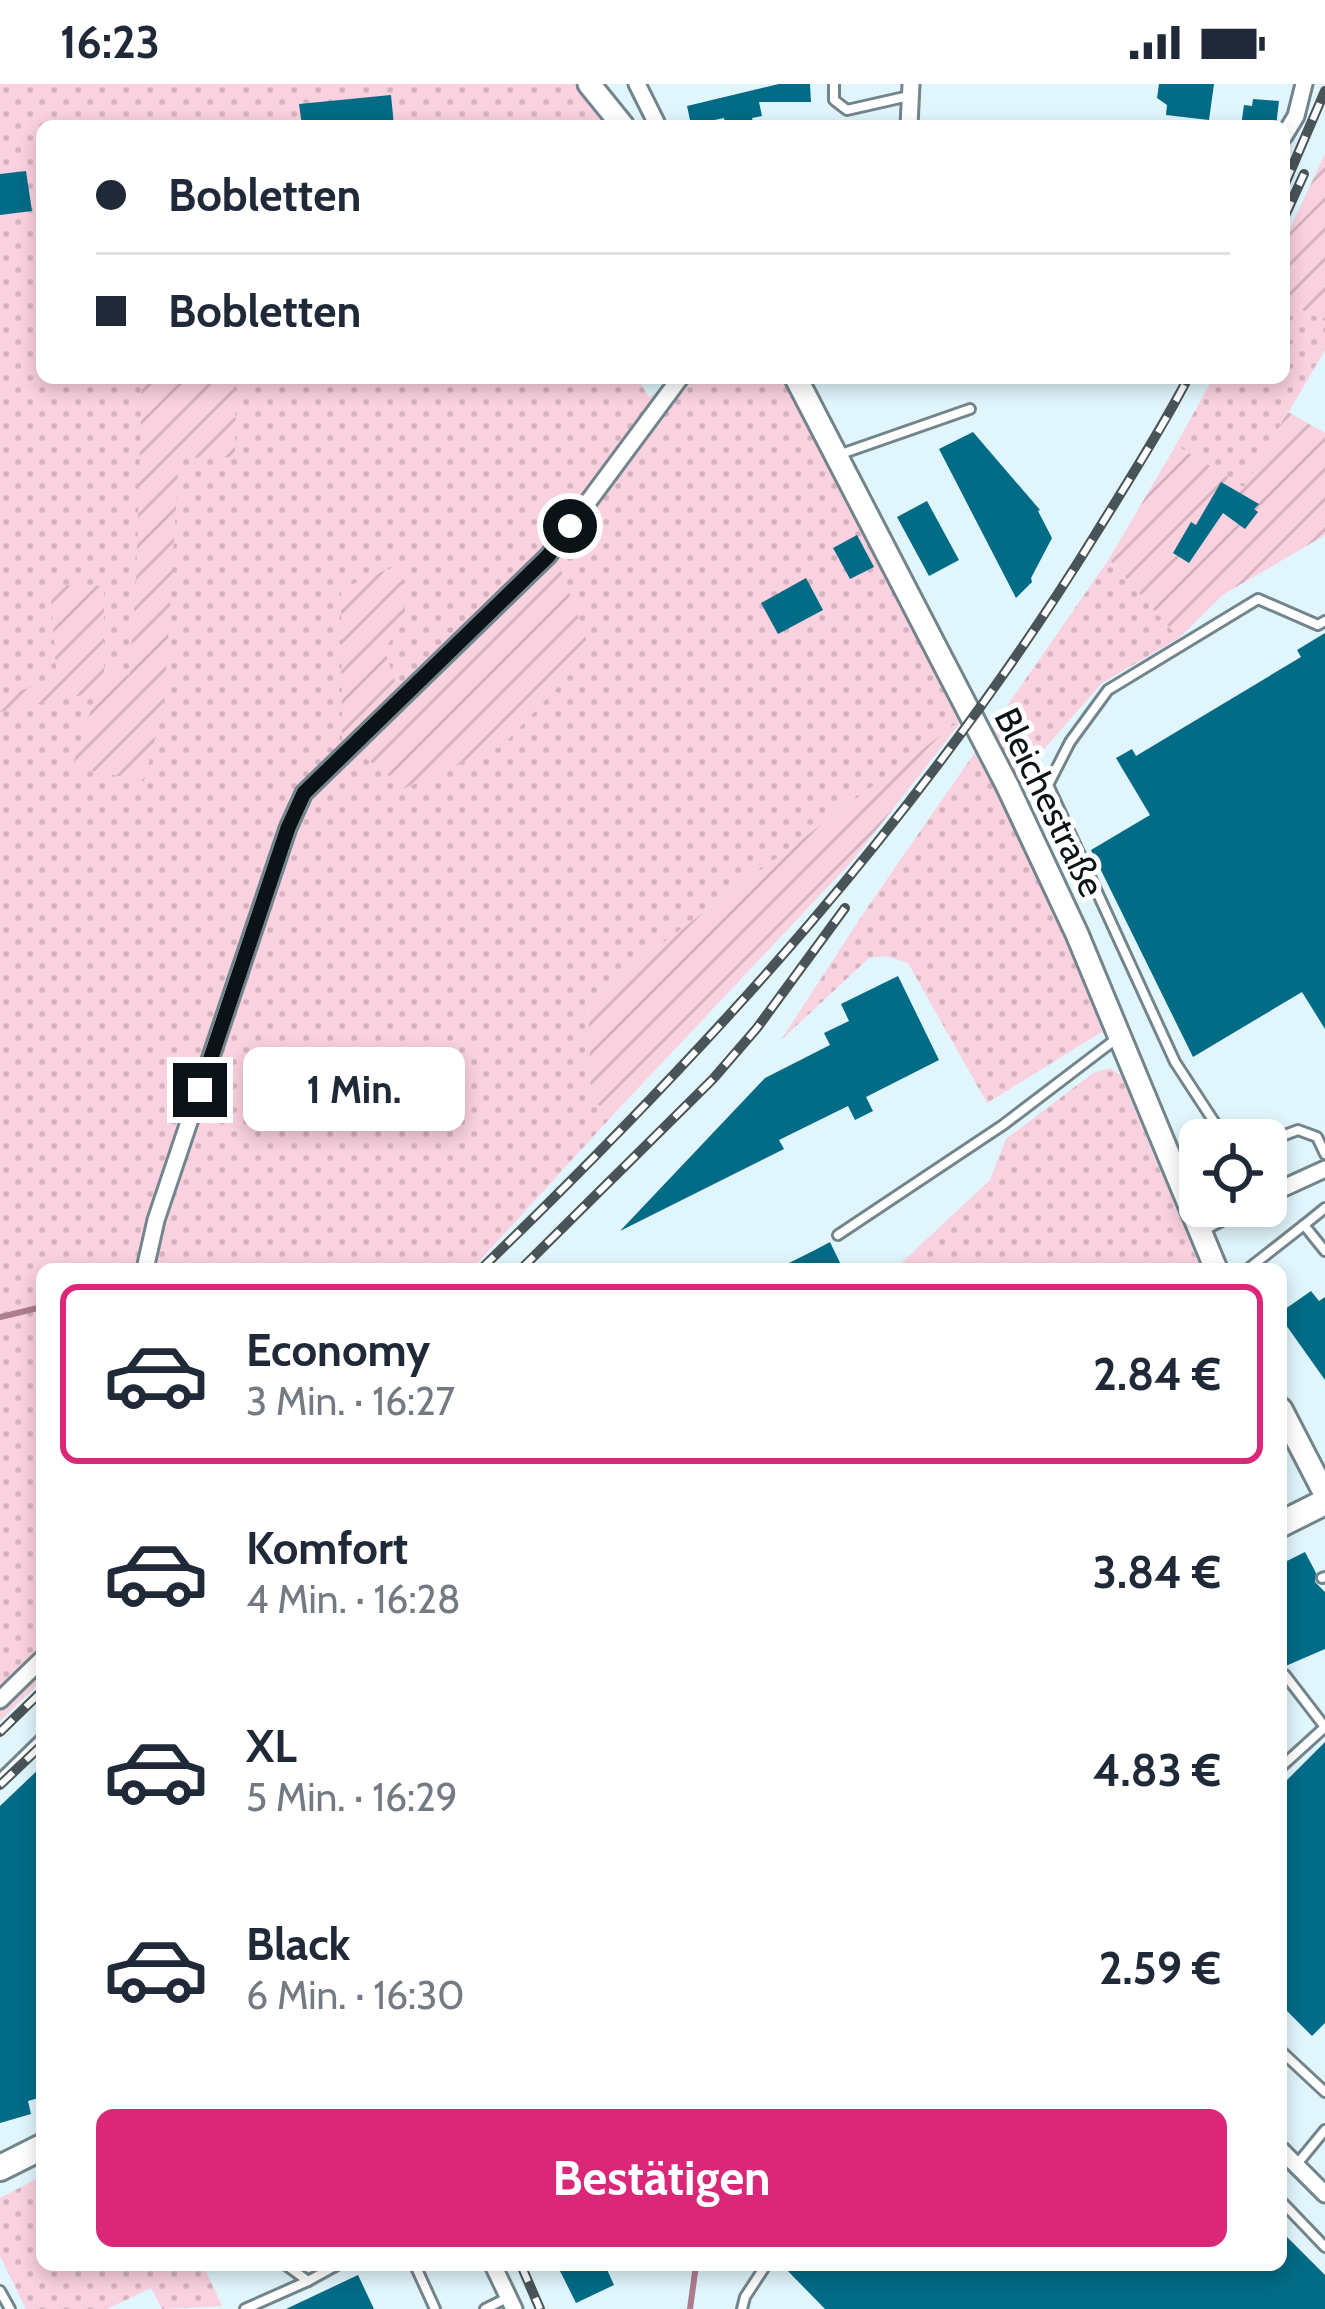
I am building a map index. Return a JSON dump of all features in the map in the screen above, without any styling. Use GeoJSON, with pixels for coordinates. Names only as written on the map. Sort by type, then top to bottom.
{"type":"FeatureCollection","features":[{"type":"Feature","properties":{"kind":"main road"},"geometry":{"type":"LineString","coordinates":[[589,84],[617,120]]}},
{"type":"Feature","properties":{"kind":"main road","name":"Bleichestraße"},"geometry":{"type":"LineString","coordinates":[[799,384],[1007,784],[1077,934],[1213,1263]]}},
{"type":"Feature","properties":{"kind":"main road"},"geometry":{"type":"LineString","coordinates":[[1287,1421],[1325,1498],[1287,1520]]}},
{"type":"Feature","properties":{"kind":"main road"},"geometry":{"type":"LineString","coordinates":[[0,2168],[36,2150]]}},
{"type":"Feature","properties":{"kind":"street"},"geometry":{"type":"LineString","coordinates":[[638,84],[655,120]]}},
{"type":"Feature","properties":{"kind":"street"},"geometry":{"type":"LineString","coordinates":[[1290,125],[1304,84]]}},
{"type":"Feature","properties":{"kind":"street"},"geometry":{"type":"LineString","coordinates":[[909,120],[910,90]]}},
{"type":"Feature","properties":{"kind":"street"},"geometry":{"type":"LineString","coordinates":[[147,1263],[163,1198],[288,828],[304,793],[548,556],[676,384]]}},
{"type":"Feature","properties":{"kind":"street"},"geometry":{"type":"LineString","coordinates":[[1287,1186],[1325,1169]]}},
{"type":"Feature","properties":{"kind":"street"},"geometry":{"type":"LineString","coordinates":[[1198,1229],[1202,1227]]}},
{"type":"Feature","properties":{"kind":"street"},"geometry":{"type":"LineString","coordinates":[[0,1700],[36,1665]]}},
{"type":"Feature","properties":{"kind":"street"},"geometry":{"type":"LineString","coordinates":[[1287,2156],[1325,2194]]}},
{"type":"Feature","properties":{"kind":"street"},"geometry":{"type":"LineString","coordinates":[[496,2271],[510,2304]]}},
{"type":"Feature","properties":{"kind":"lane"},"geometry":{"type":"LineString","coordinates":[[834,84],[834,100],[847,110],[910,90]]}},
{"type":"Feature","properties":{"kind":"lane"},"geometry":{"type":"LineString","coordinates":[[838,455],[970,409]]}},
{"type":"Feature","properties":{"kind":"lane"},"geometry":{"type":"LineString","coordinates":[[1210,1119],[1175,1062],[1048,785],[1070,742],[1108,690],[1258,599],[1318,625],[1325,621]]}},
{"type":"Feature","properties":{"kind":"lane"},"geometry":{"type":"LineString","coordinates":[[838,1235],[1003,1125],[1119,1036]]}},
{"type":"Feature","properties":{"kind":"lane"},"geometry":{"type":"LineString","coordinates":[[1287,1134],[1298,1130],[1317,1137],[1325,1154]]}},
{"type":"Feature","properties":{"kind":"lane"},"geometry":{"type":"LineString","coordinates":[[1256,1263],[1325,1208]]}},
{"type":"Feature","properties":{"kind":"lane"},"geometry":{"type":"LineString","coordinates":[[1304,1226],[1325,1251]]}},
{"type":"Feature","properties":{"kind":"lane"},"geometry":{"type":"LineString","coordinates":[[1287,1676],[1325,1727],[1287,1762]]}},
{"type":"Feature","properties":{"kind":"lane"},"geometry":{"type":"LineString","coordinates":[[0,1779],[36,1744]]}},
{"type":"Feature","properties":{"kind":"lane"},"geometry":{"type":"LineString","coordinates":[[1287,2057],[1325,2092]]}},
{"type":"Feature","properties":{"kind":"lane"},"geometry":{"type":"LineString","coordinates":[[1296,2165],[1325,2130]]}},
{"type":"Feature","properties":{"kind":"lane"},"geometry":{"type":"LineString","coordinates":[[1287,2207],[1325,2247]]}},
{"type":"Feature","properties":{"kind":"lane"},"geometry":{"type":"LineString","coordinates":[[294,2271],[308,2281]]}},
{"type":"Feature","properties":{"kind":"lane"},"geometry":{"type":"LineString","coordinates":[[245,2309],[326,2271]]}},
{"type":"Feature","properties":{"kind":"lane"},"geometry":{"type":"LineString","coordinates":[[418,2271],[435,2309]]}},
{"type":"Feature","properties":{"kind":"lane"},"geometry":{"type":"LineString","coordinates":[[742,2309],[762,2271]]}},
{"type":"Feature","properties":{"kind":"lane"},"geometry":{"type":"LineString","coordinates":[[0,2290],[10,2309]]}},
{"type":"Feature","properties":{"kind":"lane"},"geometry":{"type":"LineString","coordinates":[[485,2309],[510,2304]]}},
{"type":"Feature","properties":{"kind":"shaded area"},"geometry":{"type":"Polygon","coordinates":[[[0,84],[574,84],[601,120],[36,120],[36,384],[641,384],[649,397],[676,384],[792,384],[964,718],[588,999],[591,1097],[611,1117],[477,1263],[36,1263],[36,1686],[0,1721],[0,84]]]}},
{"type":"Feature","properties":{"kind":"shaded area"},"geometry":{"type":"Polygon","coordinates":[[[1325,154],[1325,321],[1290,304],[1290,228],[1325,154]]]}},
{"type":"Feature","properties":{"kind":"shaded area"},"geometry":{"type":"Polygon","coordinates":[[[1290,304],[1325,321],[1325,350],[1244,488],[1176,445],[1210,384],[1290,384],[1290,304]]]}},
{"type":"Feature","properties":{"kind":"shaded area"},"geometry":{"type":"Polygon","coordinates":[[[142,384],[236,384],[235,457],[179,458],[164,705],[144,781],[72,767],[97,692],[0,712],[0,696],[57,680],[50,585],[104,586],[104,674],[129,675],[142,384]]]}},
{"type":"Feature","properties":{"kind":"shaded area"},"geometry":{"type":"Polygon","coordinates":[[[1288,412],[1325,433],[1325,535],[1224,594],[1179,638],[1109,559],[1176,445],[1244,487],[1288,412]]]}},
{"type":"Feature","properties":{"kind":"shaded area"},"geometry":{"type":"Polygon","coordinates":[[[556,557],[591,652],[502,746],[405,788],[342,740],[341,589],[401,564],[406,620],[384,649],[399,694],[556,557]]]}},
{"type":"Feature","properties":{"kind":"shaded area"},"geometry":{"type":"Polygon","coordinates":[[[1109,559],[1179,638],[1102,683],[1007,791],[1108,1028],[987,1103],[908,963],[886,956],[869,958],[781,1040],[867,908],[1109,559]]]}},
{"type":"Feature","properties":{"kind":"shaded area"},"geometry":{"type":"Polygon","coordinates":[[[964,718],[853,860],[611,1117],[591,1097],[588,999],[964,718]]]}},
{"type":"Feature","properties":{"kind":"shaded area"},"geometry":{"type":"Polygon","coordinates":[[[1110,1068],[1121,1076],[1179,1216],[1179,1227],[1184,1227],[1199,1263],[901,1263],[990,1180],[1006,1139],[1093,1073],[1110,1068]]]}},
{"type":"Feature","properties":{"kind":"shaded area"},"geometry":{"type":"Polygon","coordinates":[[[36,2179],[36,2271],[206,2271],[222,2306],[162,2309],[151,2288],[107,2309],[26,2309],[0,2256],[0,2198],[36,2179]]]}},
{"type":"Feature","properties":{"kind":"building"},"geometry":{"type":"Polygon","coordinates":[[[779,84],[810,84],[811,102],[759,102],[762,116],[752,120],[690,120],[687,106],[779,84]]]}},
{"type":"Feature","properties":{"kind":"building"},"geometry":{"type":"Polygon","coordinates":[[[1159,84],[1214,84],[1209,120],[1166,115],[1167,105],[1157,98],[1159,84]]]}},
{"type":"Feature","properties":{"kind":"building"},"geometry":{"type":"Polygon","coordinates":[[[391,95],[393,120],[301,120],[299,104],[391,95]]]}},
{"type":"Feature","properties":{"kind":"building"},"geometry":{"type":"Polygon","coordinates":[[[1253,99],[1279,101],[1277,120],[1242,120],[1244,105],[1252,106],[1253,99]]]}},
{"type":"Feature","properties":{"kind":"building"},"geometry":{"type":"Polygon","coordinates":[[[26,171],[32,211],[0,215],[0,174],[26,171]]]}},
{"type":"Feature","properties":{"kind":"building"},"geometry":{"type":"Polygon","coordinates":[[[973,432],[1040,510],[1052,538],[1032,582],[1016,598],[939,449],[973,432]]]}},
{"type":"Feature","properties":{"kind":"building"},"geometry":{"type":"Polygon","coordinates":[[[1221,482],[1259,504],[1254,509],[1258,512],[1245,529],[1223,513],[1189,563],[1173,553],[1221,482]]]}},
{"type":"Feature","properties":{"kind":"building"},"geometry":{"type":"Polygon","coordinates":[[[927,501],[959,560],[929,576],[897,517],[927,501]]]}},
{"type":"Feature","properties":{"kind":"building"},"geometry":{"type":"Polygon","coordinates":[[[857,535],[874,567],[850,579],[833,548],[857,535]]]}},
{"type":"Feature","properties":{"kind":"building"},"geometry":{"type":"Polygon","coordinates":[[[806,578],[823,610],[778,634],[761,603],[806,578]]]}},
{"type":"Feature","properties":{"kind":"building"},"geometry":{"type":"Polygon","coordinates":[[[1325,633],[1325,1029],[1302,992],[1193,1057],[1091,850],[1150,815],[1116,758],[1132,749],[1136,756],[1301,657],[1297,650],[1325,633]]]}},
{"type":"Feature","properties":{"kind":"building"},"geometry":{"type":"Polygon","coordinates":[[[898,976],[939,1060],[866,1097],[873,1111],[855,1120],[848,1106],[779,1140],[784,1149],[620,1231],[765,1078],[830,1045],[824,1033],[849,1021],[841,1004],[898,976]]]}},
{"type":"Feature","properties":{"kind":"building"},"geometry":{"type":"Polygon","coordinates":[[[830,1242],[840,1263],[789,1263],[830,1242]]]}},
{"type":"Feature","properties":{"kind":"building"},"geometry":{"type":"Polygon","coordinates":[[[1311,1291],[1319,1301],[1325,1297],[1325,1380],[1287,1326],[1287,1308],[1311,1291]]]}},
{"type":"Feature","properties":{"kind":"building"},"geometry":{"type":"Polygon","coordinates":[[[1305,1552],[1316,1573],[1315,1582],[1325,1592],[1325,1649],[1287,1665],[1287,1561],[1305,1552]]]}},
{"type":"Feature","properties":{"kind":"building"},"geometry":{"type":"Polygon","coordinates":[[[1325,1742],[1325,2023],[1312,2036],[1287,2011],[1287,1780],[1325,1742]]]}},
{"type":"Feature","properties":{"kind":"building"},"geometry":{"type":"Polygon","coordinates":[[[36,1772],[36,2099],[28,2101],[31,2114],[0,2123],[0,1806],[36,1772]]]}},
{"type":"Feature","properties":{"kind":"building"},"geometry":{"type":"Polygon","coordinates":[[[1287,2237],[1325,2275],[1325,2309],[825,2309],[788,2271],[1287,2271],[1287,2237]]]}},
{"type":"Feature","properties":{"kind":"building"},"geometry":{"type":"Polygon","coordinates":[[[560,2271],[608,2271],[614,2285],[576,2303],[560,2271]]]}},
{"type":"Feature","properties":{"kind":"building"},"geometry":{"type":"Polygon","coordinates":[[[358,2275],[374,2309],[286,2309],[358,2275]]]}},
{"type":"Feature","properties":{"kind":"waterway"},"geometry":{"type":"LineString","coordinates":[[0,1317],[36,1308]]}},
{"type":"Feature","properties":{"kind":"waterway"},"geometry":{"type":"LineString","coordinates":[[690,2309],[695,2271]]}},
{"type":"Feature","properties":{"kind":"railway"},"geometry":{"type":"LineString","coordinates":[[1290,172],[1325,91]]}},
{"type":"Feature","properties":{"kind":"railway"},"geometry":{"type":"LineString","coordinates":[[1290,205],[1304,174]]}},
{"type":"Feature","properties":{"kind":"railway"},"geometry":{"type":"LineString","coordinates":[[487,1263],[733,1011],[887,830],[1029,637],[1185,384]]}},
{"type":"Feature","properties":{"kind":"railway"},"geometry":{"type":"LineString","coordinates":[[527,1263],[713,1079],[757,1028],[845,908]]}},
{"type":"Feature","properties":{"kind":"railway"},"geometry":{"type":"LineString","coordinates":[[0,1732],[36,1697]]}},
{"type":"Feature","properties":{"kind":"railway"},"geometry":{"type":"LineString","coordinates":[[0,1785],[36,1751]]}},
{"type":"Feature","properties":{"kind":"railway"},"geometry":{"type":"LineString","coordinates":[[524,2271],[540,2309]]}},
{"type":"Feature","properties":{"kind":"route"},"geometry":{"type":"LineString","coordinates":[[200,1090],[304,793],[548,556],[570,526]]}}]}
